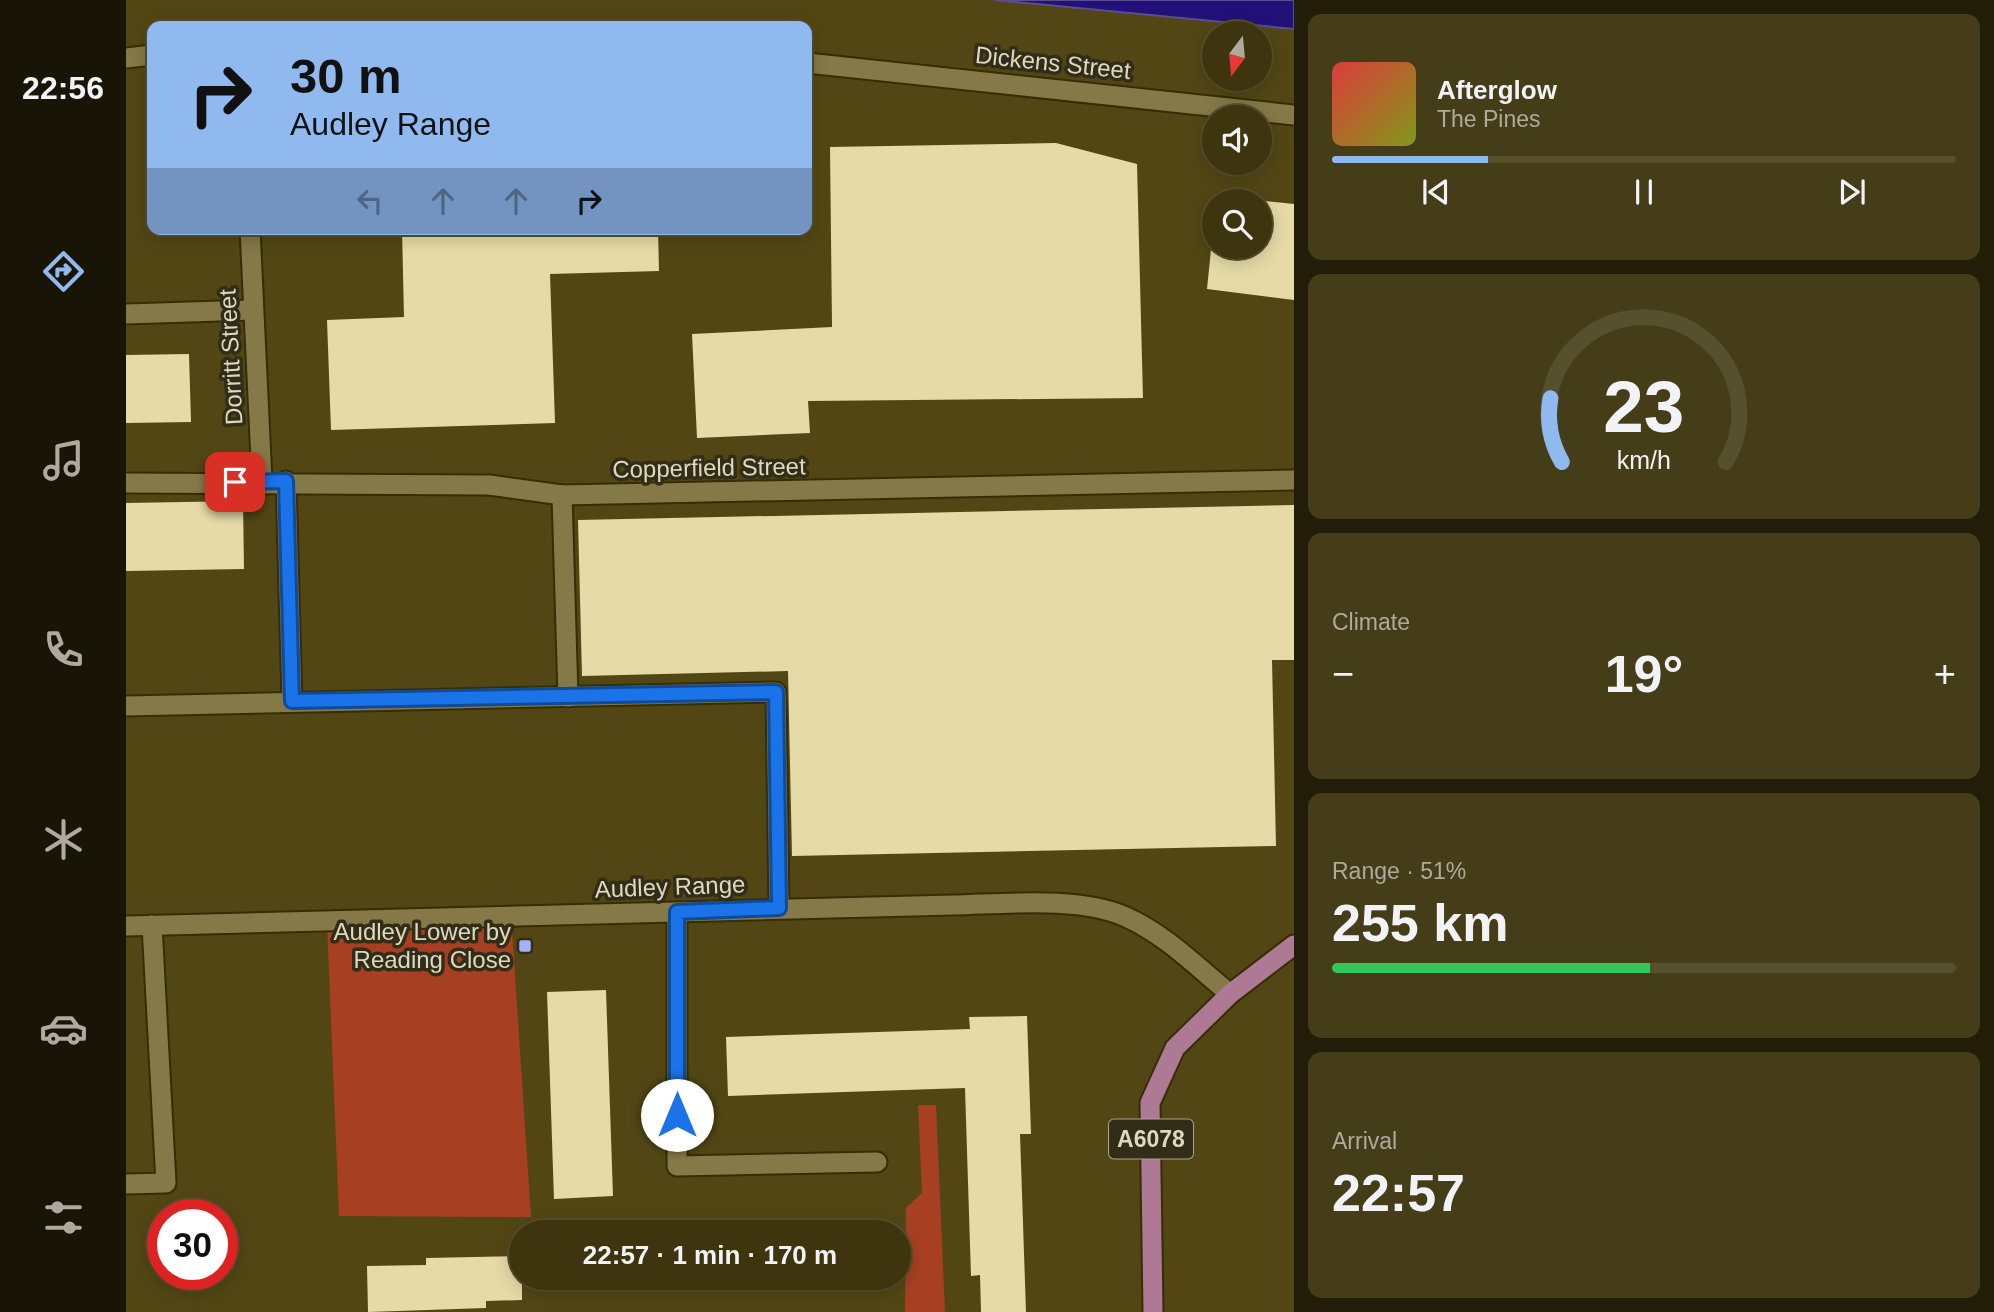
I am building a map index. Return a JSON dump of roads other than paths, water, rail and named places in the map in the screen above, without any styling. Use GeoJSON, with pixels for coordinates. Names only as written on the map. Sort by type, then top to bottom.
{"type":"FeatureCollection","features":[{"type":"Feature","properties":{"kind":"highway","name":"A6078"},"geometry":{"type":"LineString","coordinates":[[1153,1312],[1150,1103],[1175,1048],[1230,994],[1294,945]]}},
{"type":"Feature","properties":{"kind":"street"},"geometry":{"type":"LineString","coordinates":[[126,58],[147,56]]}},
{"type":"Feature","properties":{"kind":"street","name":"Dickens Street"},"geometry":{"type":"LineString","coordinates":[[812,63],[1044,85],[1294,114]]}},
{"type":"Feature","properties":{"kind":"street","name":"Dorritt Street"},"geometry":{"type":"LineString","coordinates":[[250,235],[262,481]]}},
{"type":"Feature","properties":{"kind":"street"},"geometry":{"type":"LineString","coordinates":[[126,314],[252,310]]}},
{"type":"Feature","properties":{"kind":"street","name":"Copperfield Street"},"geometry":{"type":"LineString","coordinates":[[126,483],[286,481],[489,485],[562,495],[1294,480]]}},
{"type":"Feature","properties":{"kind":"street"},"geometry":{"type":"LineString","coordinates":[[286,481],[292,701]]}},
{"type":"Feature","properties":{"kind":"street"},"geometry":{"type":"LineString","coordinates":[[562,495],[568,697]]}},
{"type":"Feature","properties":{"kind":"street"},"geometry":{"type":"LineString","coordinates":[[126,706],[776,692],[779,908]]}},
{"type":"Feature","properties":{"kind":"street","name":"Audley Range"},"geometry":{"type":"LineString","coordinates":[[126,926],[779,908],[1018,904],[1081,906],[1124,916],[1164,939],[1230,994]]}},
{"type":"Feature","properties":{"kind":"street"},"geometry":{"type":"LineString","coordinates":[[677,912],[677,1166],[877,1162]]}},
{"type":"Feature","properties":{"kind":"street"},"geometry":{"type":"LineString","coordinates":[[126,1184],[166,1184],[152,925]]}},
{"type":"Feature","properties":{"kind":"place","name":"Audley Lower by Reading Close"},"geometry":{"type":"Point","coordinates":[525,946]}}]}
